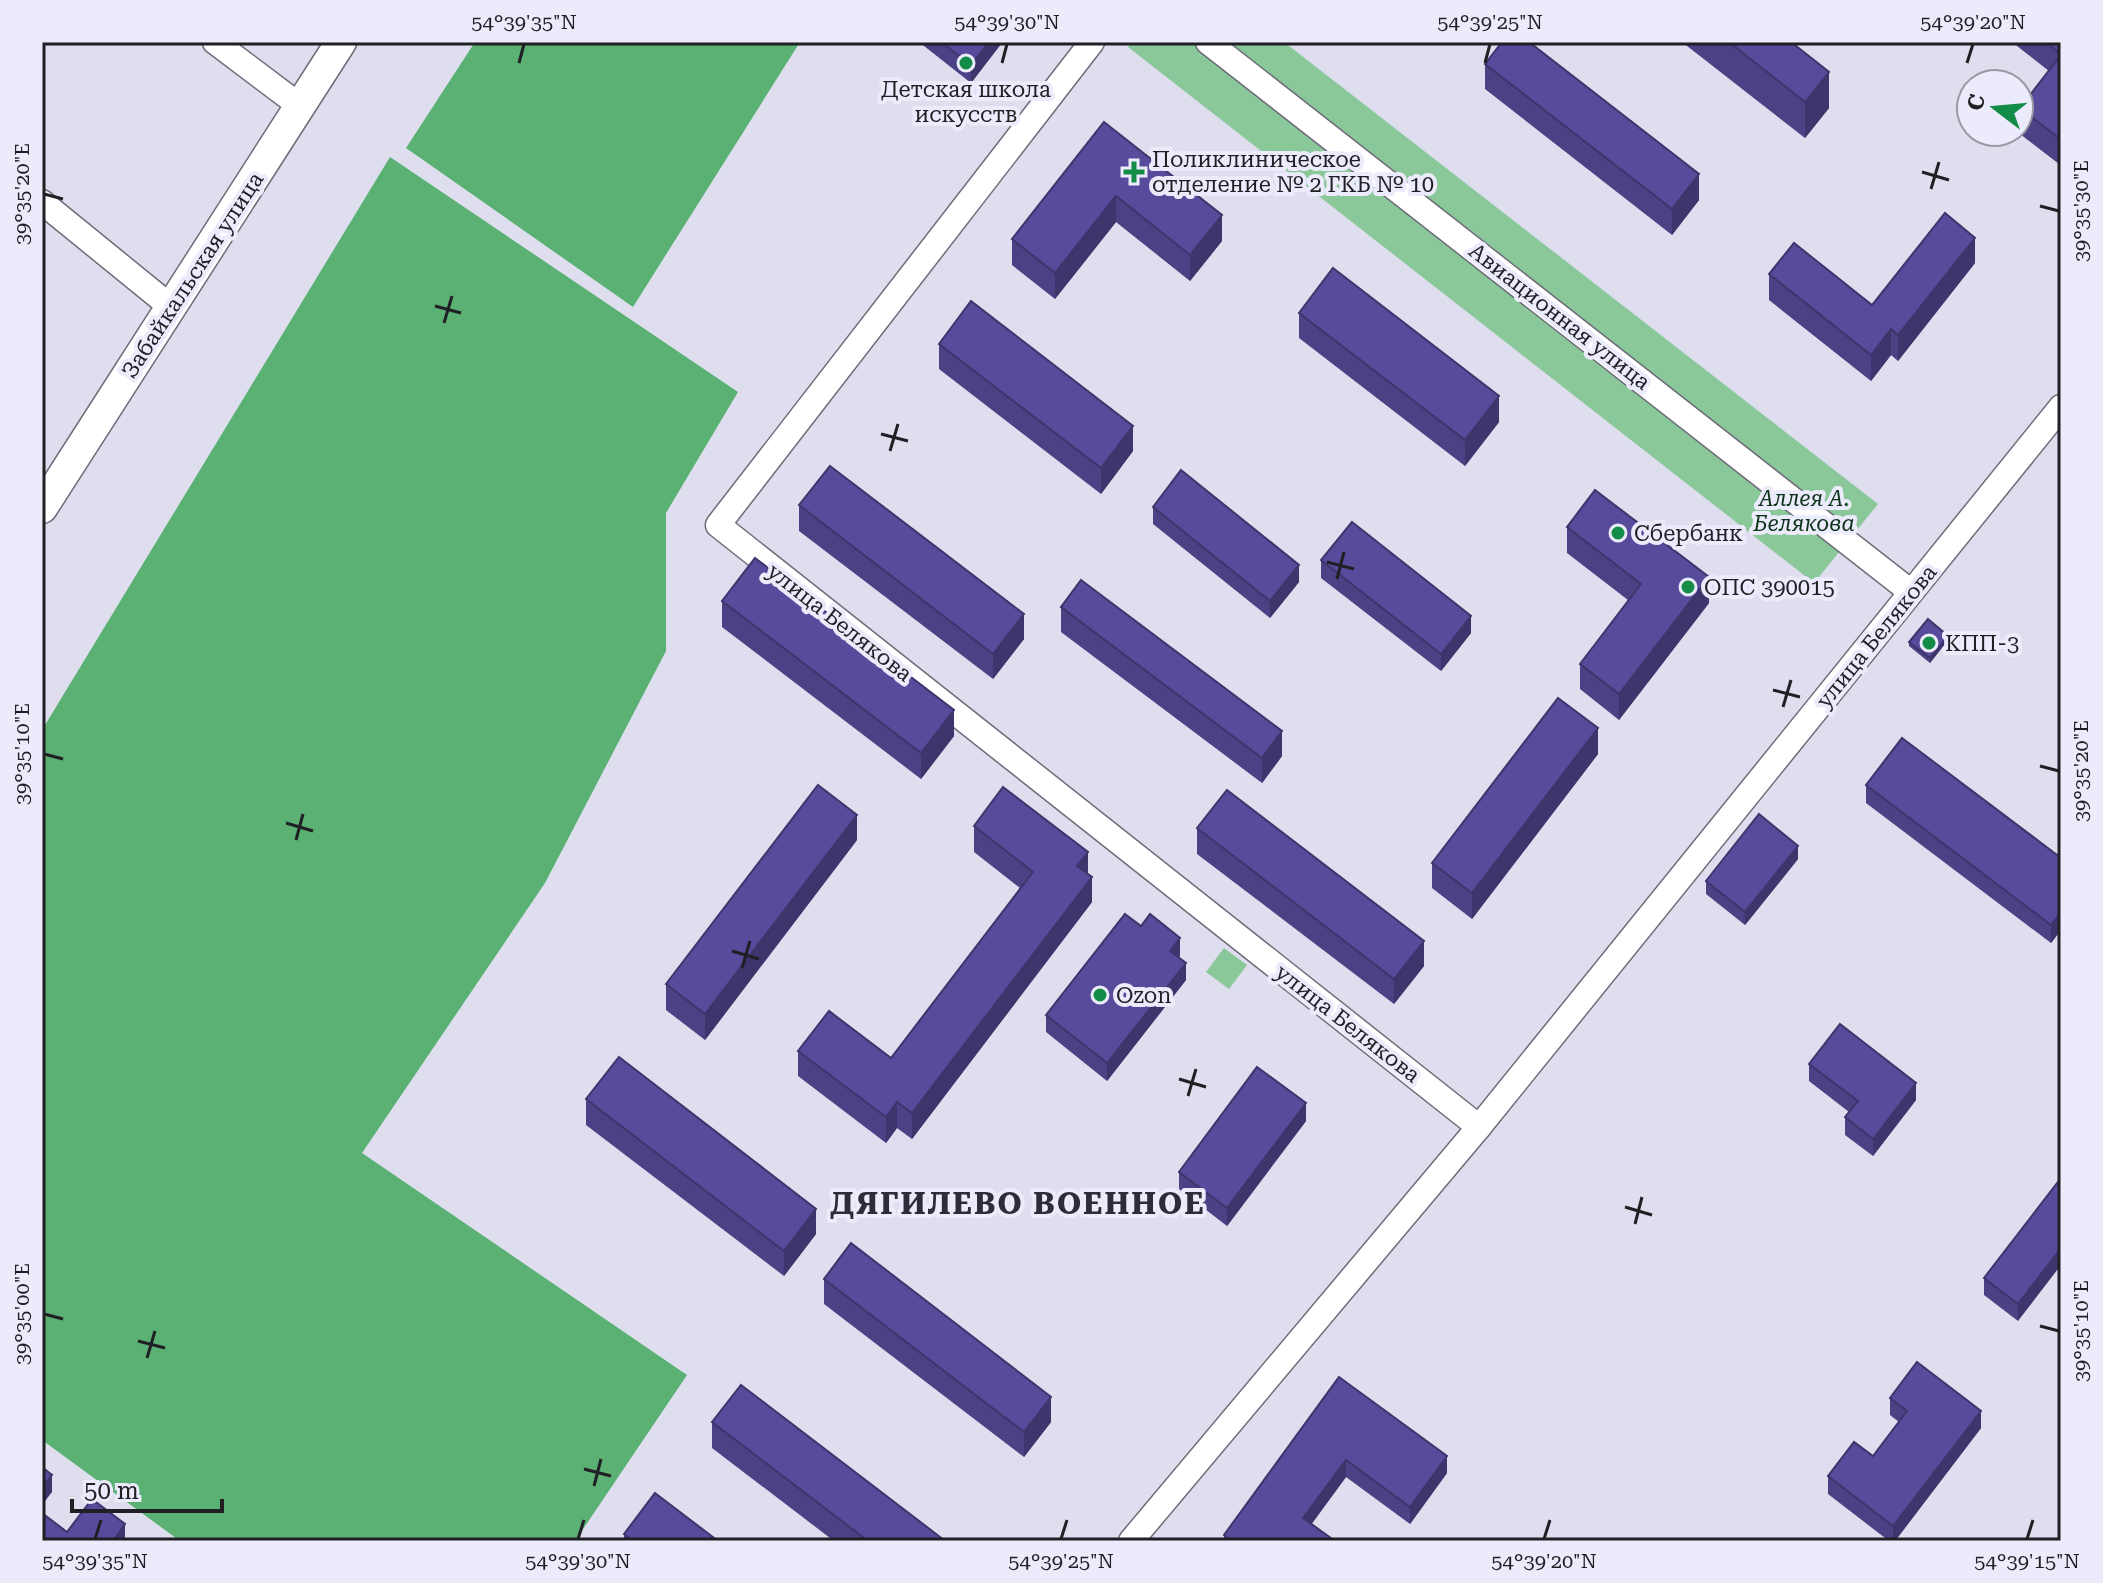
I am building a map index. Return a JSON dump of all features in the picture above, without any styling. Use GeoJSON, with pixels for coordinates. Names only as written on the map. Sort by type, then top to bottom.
{"type":"FeatureCollection","features":[{"type":"Feature","properties":{"kind":"street"},"geometry":{"type":"LineString","coordinates":[[215,42],[300,106]]}},
{"type":"Feature","properties":{"kind":"street","name":"Забайкальская улица"},"geometry":{"type":"LineString","coordinates":[[45,497],[341,42]]}},
{"type":"Feature","properties":{"kind":"street","name":"улица Белякова"},"geometry":{"type":"LineString","coordinates":[[1092,42],[718,525],[1479,1127]]}},
{"type":"Feature","properties":{"kind":"street","name":"Авиационная улица"},"geometry":{"type":"LineString","coordinates":[[1208,42],[1911,592]]}},
{"type":"Feature","properties":{"kind":"street"},"geometry":{"type":"LineString","coordinates":[[42,202],[171,307]]}},
{"type":"Feature","properties":{"kind":"street","name":"улица Белякова"},"geometry":{"type":"LineString","coordinates":[[1131,1541],[1479,1127],[2061,407]]}},
{"type":"Feature","properties":{"kind":"green space"},"geometry":{"type":"Polygon","coordinates":[[[475,42],[800,42],[633,307],[406,148],[475,42]]]}},
{"type":"Feature","properties":{"kind":"green space","name":"Аллея А. Белякова"},"geometry":{"type":"Polygon","coordinates":[[[1133,42],[1284,42],[1878,504],[1814,583],[1128,47],[1133,42]]]}},
{"type":"Feature","properties":{"kind":"green space"},"geometry":{"type":"Polygon","coordinates":[[[390,157],[738,392],[666,513],[666,651],[545,883],[362,1153],[687,1375],[575,1541],[180,1541],[42,1440],[42,730],[390,157]]]}},
{"type":"Feature","properties":{"kind":"green space"},"geometry":{"type":"Polygon","coordinates":[[[1224,948],[1247,965],[1229,989],[1206,972],[1224,948]]]}},
{"type":"Feature","properties":{"kind":"building"},"geometry":{"type":"Polygon","coordinates":[[[941,42],[989,42],[971,65],[941,42]]]}},
{"type":"Feature","properties":{"kind":"building"},"geometry":{"type":"Polygon","coordinates":[[[1502,42],[1529,42],[1699,174],[1672,209],[1485,64],[1502,42]]]}},
{"type":"Feature","properties":{"kind":"building"},"geometry":{"type":"Polygon","coordinates":[[[1729,42],[1791,42],[1829,72],[1805,102],[1729,42]]]}},
{"type":"Feature","properties":{"kind":"building"},"geometry":{"type":"Polygon","coordinates":[[[2045,42],[2061,42],[2061,54],[2045,42]]]}},
{"type":"Feature","properties":{"kind":"building"},"geometry":{"type":"Polygon","coordinates":[[[2061,55],[2059,138],[2035,120],[2035,89],[2061,55]]]}},
{"type":"Feature","properties":{"kind":"building"},"geometry":{"type":"Polygon","coordinates":[[[1104,122],[1222,215],[1190,255],[1116,196],[1055,273],[1012,239],[1104,122]]]}},
{"type":"Feature","properties":{"kind":"building"},"geometry":{"type":"Polygon","coordinates":[[[1945,213],[1975,238],[1898,335],[1891,329],[1871,355],[1769,274],[1794,243],[1872,305],[1945,213]]]}},
{"type":"Feature","properties":{"kind":"building"},"geometry":{"type":"Polygon","coordinates":[[[1333,268],[1499,396],[1465,440],[1299,313],[1333,268]]]}},
{"type":"Feature","properties":{"kind":"building"},"geometry":{"type":"Polygon","coordinates":[[[971,301],[1133,426],[1101,468],[939,344],[971,301]]]}},
{"type":"Feature","properties":{"kind":"building"},"geometry":{"type":"Polygon","coordinates":[[[830,466],[1024,614],[993,654],[799,505],[830,466]]]}},
{"type":"Feature","properties":{"kind":"building"},"geometry":{"type":"Polygon","coordinates":[[[1181,470],[1299,565],[1270,601],[1153,507],[1181,470]]]}},
{"type":"Feature","properties":{"kind":"building"},"geometry":{"type":"Polygon","coordinates":[[[1595,490],[1709,577],[1619,694],[1580,664],[1641,584],[1567,527],[1595,490]]]}},
{"type":"Feature","properties":{"kind":"building"},"geometry":{"type":"Polygon","coordinates":[[[1352,522],[1471,616],[1441,654],[1321,560],[1352,522]]]}},
{"type":"Feature","properties":{"kind":"building"},"geometry":{"type":"Polygon","coordinates":[[[755,558],[954,710],[921,753],[722,601],[755,558]]]}},
{"type":"Feature","properties":{"kind":"building"},"geometry":{"type":"Polygon","coordinates":[[[1081,580],[1282,731],[1262,758],[1061,607],[1081,580]]]}},
{"type":"Feature","properties":{"kind":"building","name":"КПП-3"},"geometry":{"type":"Polygon","coordinates":[[[1928,619],[1948,636],[1930,658],[1909,642],[1928,619]]]}},
{"type":"Feature","properties":{"kind":"building"},"geometry":{"type":"Polygon","coordinates":[[[1558,698],[1598,728],[1472,893],[1432,863],[1558,698]]]}},
{"type":"Feature","properties":{"kind":"building"},"geometry":{"type":"Polygon","coordinates":[[[1902,738],[2061,858],[2061,912],[2051,925],[1866,785],[1902,738]]]}},
{"type":"Feature","properties":{"kind":"building"},"geometry":{"type":"Polygon","coordinates":[[[818,785],[857,815],[705,1014],[666,984],[818,785]]]}},
{"type":"Feature","properties":{"kind":"building"},"geometry":{"type":"Polygon","coordinates":[[[1003,787],[1088,852],[1077,866],[1092,877],[912,1113],[897,1102],[886,1117],[798,1051],[829,1011],[891,1058],[1033,872],[974,826],[1003,787]]]}},
{"type":"Feature","properties":{"kind":"building"},"geometry":{"type":"Polygon","coordinates":[[[1227,790],[1424,941],[1394,979],[1197,828],[1227,790]]]}},
{"type":"Feature","properties":{"kind":"building"},"geometry":{"type":"Polygon","coordinates":[[[1759,814],[1798,846],[1745,912],[1706,881],[1759,814]]]}},
{"type":"Feature","properties":{"kind":"building"},"geometry":{"type":"Polygon","coordinates":[[[1125,914],[1141,926],[1150,914],[1180,938],[1170,951],[1186,963],[1107,1063],[1046,1015],[1125,914]]]}},
{"type":"Feature","properties":{"kind":"building"},"geometry":{"type":"Polygon","coordinates":[[[1840,1024],[1916,1083],[1873,1139],[1845,1117],[1858,1101],[1809,1064],[1840,1024]]]}},
{"type":"Feature","properties":{"kind":"building"},"geometry":{"type":"Polygon","coordinates":[[[619,1057],[816,1209],[784,1251],[586,1099],[619,1057]]]}},
{"type":"Feature","properties":{"kind":"building"},"geometry":{"type":"Polygon","coordinates":[[[1257,1067],[1306,1103],[1227,1208],[1179,1172],[1257,1067]]]}},
{"type":"Feature","properties":{"kind":"building"},"geometry":{"type":"Polygon","coordinates":[[[2061,1178],[2061,1248],[2018,1304],[1984,1278],[2061,1178]]]}},
{"type":"Feature","properties":{"kind":"building"},"geometry":{"type":"Polygon","coordinates":[[[851,1243],[1051,1397],[1024,1432],[824,1279],[851,1243]]]}},
{"type":"Feature","properties":{"kind":"building"},"geometry":{"type":"Polygon","coordinates":[[[1917,1362],[1981,1411],[1893,1526],[1828,1476],[1854,1442],[1873,1456],[1907,1411],[1890,1398],[1917,1362]]]}},
{"type":"Feature","properties":{"kind":"building"},"geometry":{"type":"Polygon","coordinates":[[[1339,1377],[1447,1456],[1410,1507],[1346,1460],[1303,1518],[1335,1541],[1233,1541],[1224,1535],[1339,1377]]]}},
{"type":"Feature","properties":{"kind":"building"},"geometry":{"type":"Polygon","coordinates":[[[741,1385],[944,1540],[868,1541],[712,1422],[741,1385]]]}},
{"type":"Feature","properties":{"kind":"building"},"geometry":{"type":"Polygon","coordinates":[[[42,1467],[52,1475],[42,1488],[42,1467]]]}},
{"type":"Feature","properties":{"kind":"building"},"geometry":{"type":"Polygon","coordinates":[[[655,1493],[718,1541],[633,1541],[624,1534],[655,1493]]]}},
{"type":"Feature","properties":{"kind":"building"},"geometry":{"type":"Polygon","coordinates":[[[92,1499],[125,1524],[113,1541],[42,1541],[42,1513],[67,1532],[92,1499]]]}},
{"type":"Feature","properties":{"kind":"place","name":"Детская школа искусств"},"geometry":{"type":"Point","coordinates":[966,63]}},
{"type":"Feature","properties":{"kind":"place","name":"Поликлиническое отделение № 2 ГКБ № 10"},"geometry":{"type":"Point","coordinates":[1134,172]}},
{"type":"Feature","properties":{"kind":"place","name":"Сбербанк"},"geometry":{"type":"Point","coordinates":[1618,533]}},
{"type":"Feature","properties":{"kind":"place","name":"ОПС 390015"},"geometry":{"type":"Point","coordinates":[1688,587]}},
{"type":"Feature","properties":{"kind":"place","name":"КПП-3"},"geometry":{"type":"Point","coordinates":[1929,643]}},
{"type":"Feature","properties":{"kind":"place","name":"Ozon"},"geometry":{"type":"Point","coordinates":[1100,995]}},
{"type":"Feature","properties":{"kind":"district","name":"ДЯГИЛЕВО ВОЕННОЕ"},"geometry":{"type":"Point","coordinates":[1018,1204]}}]}
